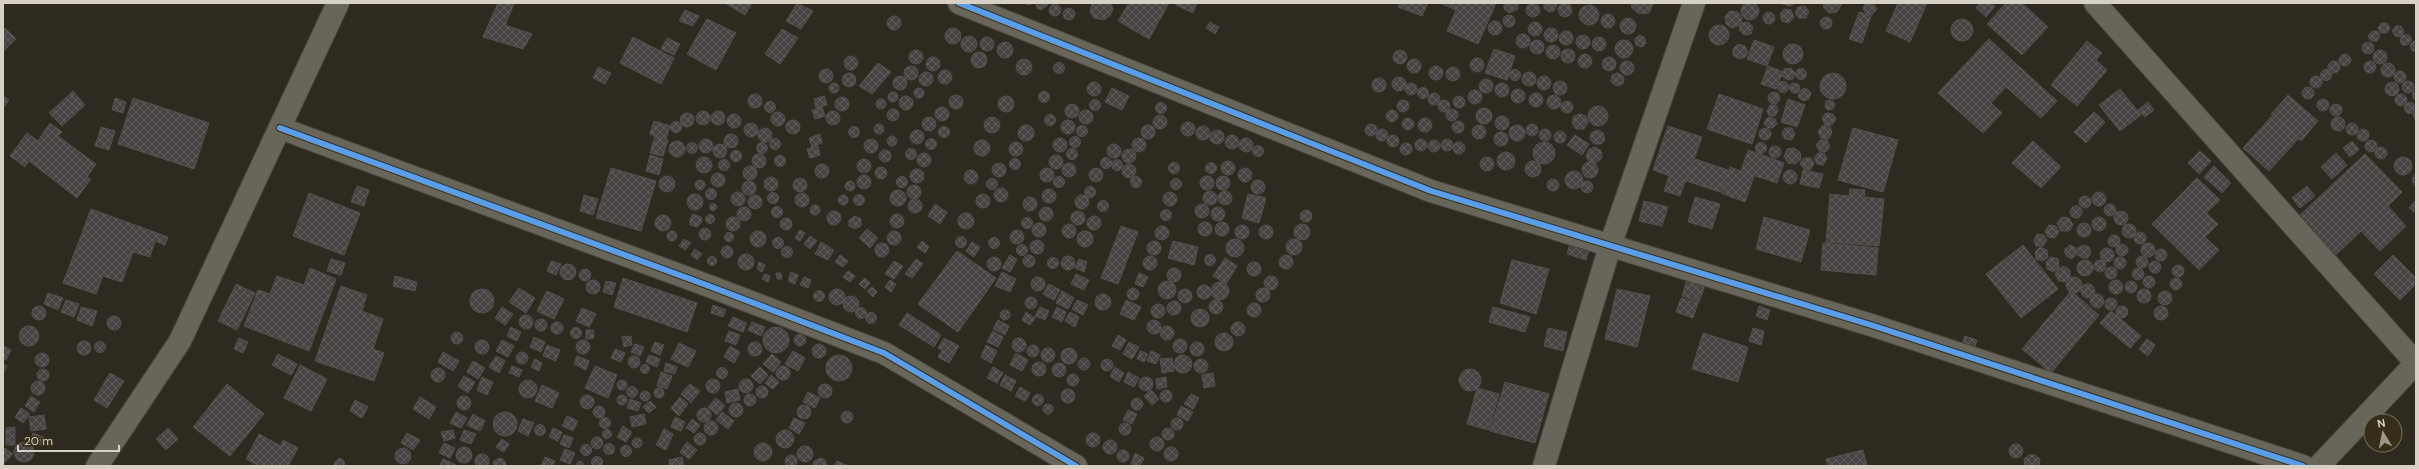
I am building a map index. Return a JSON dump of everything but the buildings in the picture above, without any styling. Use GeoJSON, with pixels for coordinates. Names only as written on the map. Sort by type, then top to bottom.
{"type":"FeatureCollection","features":[{"type":"Feature","properties":{"kind":"street"},"geometry":{"type":"LineString","coordinates":[[97,466],[180,341],[338,3]]}},
{"type":"Feature","properties":{"kind":"street"},"geometry":{"type":"LineString","coordinates":[[959,3],[1431,191],[1879,327],[2303,466]]}},
{"type":"Feature","properties":{"kind":"street"},"geometry":{"type":"LineString","coordinates":[[1544,466],[1610,246],[1694,3]]}},
{"type":"Feature","properties":{"kind":"street"},"geometry":{"type":"LineString","coordinates":[[2095,3],[2416,363],[2319,466]]}},
{"type":"Feature","properties":{"kind":"street"},"geometry":{"type":"LineString","coordinates":[[280,128],[709,286],[884,353],[1076,466]]}},
{"type":"Feature","properties":{"kind":"cycle path"},"geometry":{"type":"LineString","coordinates":[[959,3],[1431,191],[1871,325],[2303,466]]}},
{"type":"Feature","properties":{"kind":"cycle path"},"geometry":{"type":"LineString","coordinates":[[280,128],[709,286],[884,353],[1076,466]]}}]}
